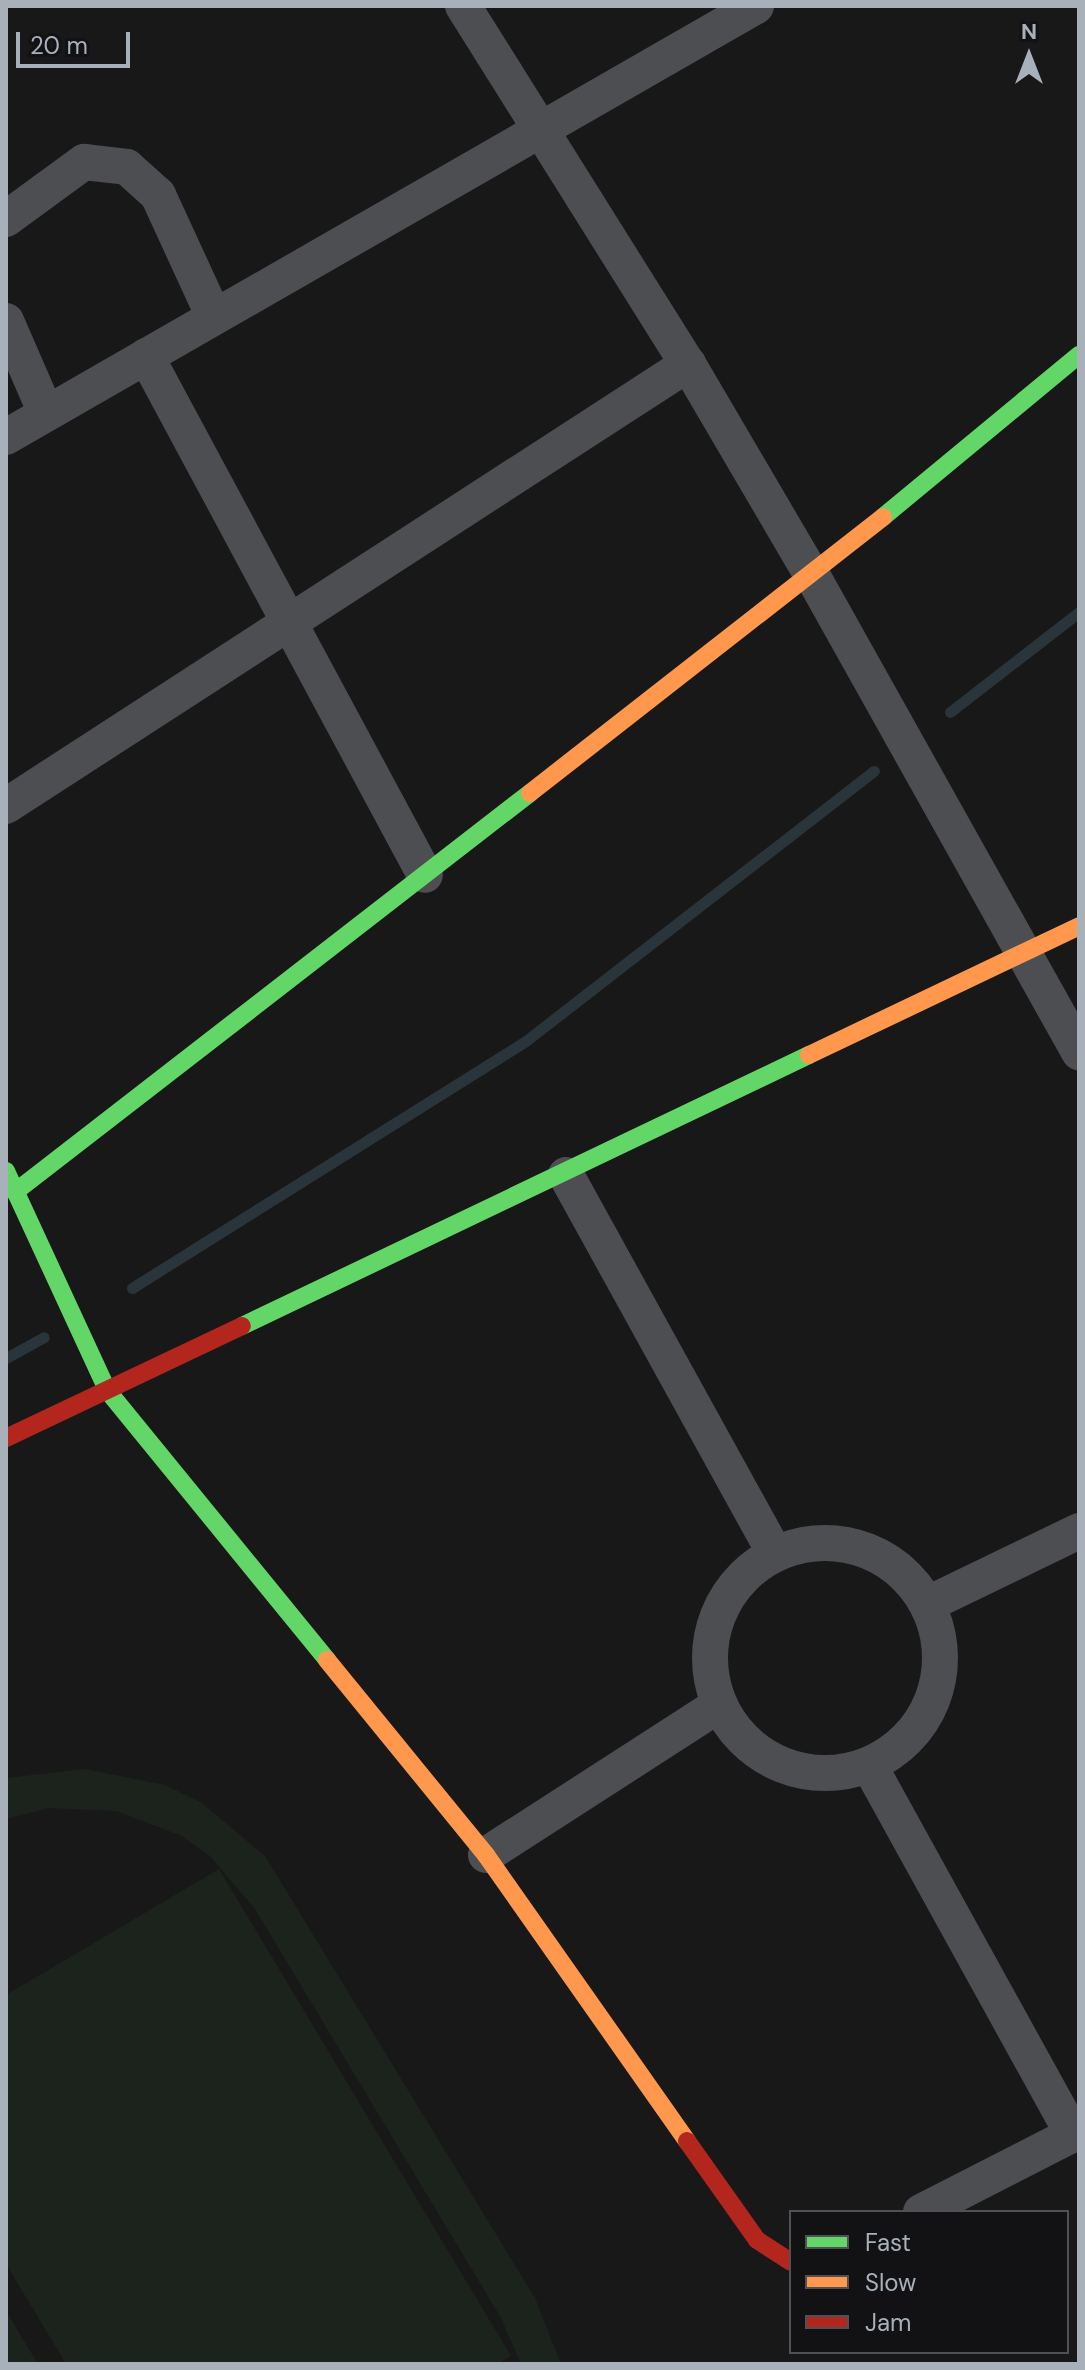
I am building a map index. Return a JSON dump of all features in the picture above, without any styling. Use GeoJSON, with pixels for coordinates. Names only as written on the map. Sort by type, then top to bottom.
{"type":"FeatureCollection","features":[{"type":"Feature","properties":{"kind":"street"},"geometry":{"type":"LineString","coordinates":[[463,6],[688,364],[812,575],[1026,952],[1079,1052]]}},
{"type":"Feature","properties":{"kind":"street"},"geometry":{"type":"LineString","coordinates":[[6,437],[756,6]]}},
{"type":"Feature","properties":{"kind":"street"},"geometry":{"type":"LineString","coordinates":[[6,219],[84,162],[127,167],[158,195],[214,317]]}},
{"type":"Feature","properties":{"kind":"street"},"geometry":{"type":"LineString","coordinates":[[6,321],[46,413]]}},
{"type":"Feature","properties":{"kind":"street"},"geometry":{"type":"LineString","coordinates":[[15,1192],[812,575],[1079,355]]}},
{"type":"Feature","properties":{"kind":"street"},"geometry":{"type":"LineString","coordinates":[[146,356],[425,875]]}},
{"type":"Feature","properties":{"kind":"street"},"geometry":{"type":"LineString","coordinates":[[6,806],[688,364]]}},
{"type":"Feature","properties":{"kind":"street"},"geometry":{"type":"LineString","coordinates":[[6,1438],[566,1175],[1079,926]]}},
{"type":"Feature","properties":{"kind":"street"},"geometry":{"type":"LineString","coordinates":[[6,1171],[107,1390],[486,1855],[757,2240],[789,2261]]}},
{"type":"Feature","properties":{"kind":"street"},"geometry":{"type":"LineString","coordinates":[[566,1175],[775,1554]]}},
{"type":"Feature","properties":{"kind":"street"},"geometry":{"type":"LineString","coordinates":[[928,1604],[1079,1531]]}},
{"type":"Feature","properties":{"kind":"street"},"geometry":{"type":"LineString","coordinates":[[809,1544],[845,1544],[878,1555],[907,1576],[928,1604],[940,1641],[939,1679],[926,1715],[902,1745],[869,1765],[834,1773],[799,1770],[766,1757],[738,1735],[719,1705],[710,1671],[712,1635],[724,1602],[746,1574],[775,1554],[809,1544]]}},
{"type":"Feature","properties":{"kind":"street"},"geometry":{"type":"LineString","coordinates":[[486,1855],[719,1705]]}},
{"type":"Feature","properties":{"kind":"street"},"geometry":{"type":"LineString","coordinates":[[869,1765],[1076,2132],[925,2210]]}},
{"type":"Feature","properties":{"kind":"shaded area"},"geometry":{"type":"Polygon","coordinates":[[[85,1769],[165,1785],[202,1803],[265,1856],[535,2298],[561,2364],[521,2364],[501,2318],[255,1909],[210,1856],[182,1836],[117,1811],[48,1808],[6,1819],[6,1778],[85,1769]]]}},
{"type":"Feature","properties":{"kind":"shaded area"},"geometry":{"type":"Polygon","coordinates":[[[219,1869],[511,2356],[498,2364],[66,2364],[6,2264],[6,1995],[219,1869]]]}},
{"type":"Feature","properties":{"kind":"shaded area"},"geometry":{"type":"Polygon","coordinates":[[[6,2311],[38,2364],[6,2364],[6,2311]]]}},
{"type":"Feature","properties":{"kind":"waterway"},"geometry":{"type":"LineString","coordinates":[[950,712],[1079,612]]}},
{"type":"Feature","properties":{"kind":"waterway"},"geometry":{"type":"LineString","coordinates":[[132,1288],[527,1040],[874,771]]}},
{"type":"Feature","properties":{"kind":"waterway"},"geometry":{"type":"LineString","coordinates":[[6,1358],[44,1337]]}},
{"type":"Feature","properties":{"kind":"traffic: fast"},"geometry":{"type":"LineString","coordinates":[[883,517],[1079,355]]}},
{"type":"Feature","properties":{"kind":"traffic: fast"},"geometry":{"type":"LineString","coordinates":[[15,1192],[530,793]]}},
{"type":"Feature","properties":{"kind":"traffic: fast"},"geometry":{"type":"LineString","coordinates":[[242,1326],[809,1055]]}},
{"type":"Feature","properties":{"kind":"traffic: fast"},"geometry":{"type":"LineString","coordinates":[[6,1171],[107,1390],[327,1660]]}},
{"type":"Feature","properties":{"kind":"traffic: slow"},"geometry":{"type":"LineString","coordinates":[[530,793],[883,517]]}},
{"type":"Feature","properties":{"kind":"traffic: slow"},"geometry":{"type":"LineString","coordinates":[[809,1055],[1079,926]]}},
{"type":"Feature","properties":{"kind":"traffic: slow"},"geometry":{"type":"LineString","coordinates":[[327,1660],[486,1855],[687,2141]]}},
{"type":"Feature","properties":{"kind":"traffic: jam"},"geometry":{"type":"LineString","coordinates":[[6,1438],[242,1326]]}},
{"type":"Feature","properties":{"kind":"traffic: jam"},"geometry":{"type":"LineString","coordinates":[[687,2141],[757,2240],[789,2261]]}}]}
